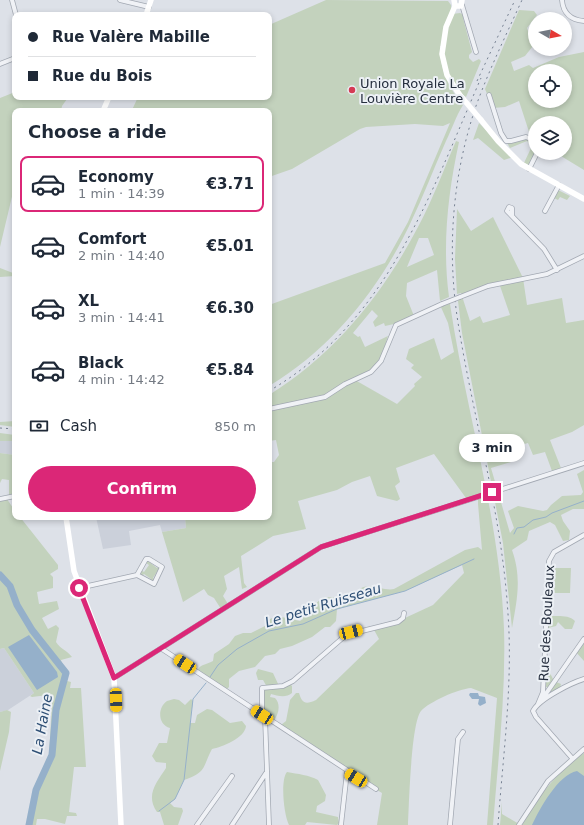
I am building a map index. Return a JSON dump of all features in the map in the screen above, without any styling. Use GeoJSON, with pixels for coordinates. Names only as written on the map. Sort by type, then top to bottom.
{"type":"FeatureCollection","features":[{"type":"Feature","properties":{"kind":"street"},"geometry":{"type":"LineString","coordinates":[[12,0],[15,12]]}},
{"type":"Feature","properties":{"kind":"street"},"geometry":{"type":"LineString","coordinates":[[120,0],[149,7]]}},
{"type":"Feature","properties":{"kind":"street"},"geometry":{"type":"LineString","coordinates":[[147,12],[151,0]]}},
{"type":"Feature","properties":{"kind":"street"},"geometry":{"type":"LineString","coordinates":[[562,0],[564,9],[569,16],[577,21],[584,21]]}},
{"type":"Feature","properties":{"kind":"street"},"geometry":{"type":"LineString","coordinates":[[462,2],[458,7],[455,3],[446,27],[442,54],[447,75],[459,94],[515,159],[529,169],[584,199]]}},
{"type":"Feature","properties":{"kind":"street"},"geometry":{"type":"LineString","coordinates":[[462,2],[476,52]]}},
{"type":"Feature","properties":{"kind":"street"},"geometry":{"type":"LineString","coordinates":[[0,64],[12,59]]}},
{"type":"Feature","properties":{"kind":"street"},"geometry":{"type":"LineString","coordinates":[[489,95],[504,139],[511,141],[526,137],[528,138]]}},
{"type":"Feature","properties":{"kind":"street"},"geometry":{"type":"LineString","coordinates":[[529,169],[533,160]]}},
{"type":"Feature","properties":{"kind":"street"},"geometry":{"type":"LineString","coordinates":[[545,211],[558,185]]}},
{"type":"Feature","properties":{"kind":"street"},"geometry":{"type":"LineString","coordinates":[[512,215],[544,250],[557,270]]}},
{"type":"Feature","properties":{"kind":"street"},"geometry":{"type":"LineString","coordinates":[[272,408],[325,397],[345,384],[371,372],[381,361],[396,325],[483,287],[557,270],[584,256]]}},
{"type":"Feature","properties":{"kind":"street"},"geometry":{"type":"LineString","coordinates":[[114,678],[321,547],[584,464]]}},
{"type":"Feature","properties":{"kind":"street"},"geometry":{"type":"LineString","coordinates":[[0,500],[12,497]]}},
{"type":"Feature","properties":{"kind":"street"},"geometry":{"type":"LineString","coordinates":[[66,520],[71,560],[79,588],[114,678],[121,825]]}},
{"type":"Feature","properties":{"kind":"street","name":"Rue des Bouleaux"},"geometry":{"type":"LineString","coordinates":[[572,758],[534,715],[534,709],[543,692],[549,561],[554,552],[584,535]]}},
{"type":"Feature","properties":{"kind":"street"},"geometry":{"type":"LineString","coordinates":[[79,588],[137,575],[154,584],[162,567],[149,559],[146,559],[137,575]]}},
{"type":"Feature","properties":{"kind":"street"},"geometry":{"type":"LineString","coordinates":[[268,825],[262,688],[288,684],[346,635],[398,622],[403,618],[404,613]]}},
{"type":"Feature","properties":{"kind":"street"},"geometry":{"type":"LineString","coordinates":[[538,704],[584,639]]}},
{"type":"Feature","properties":{"kind":"street"},"geometry":{"type":"LineString","coordinates":[[162,649],[347,772],[376,789]]}},
{"type":"Feature","properties":{"kind":"street","name":"Rue des Bouleaux"},"geometry":{"type":"LineString","coordinates":[[538,704],[552,695],[584,679]]}},
{"type":"Feature","properties":{"kind":"street"},"geometry":{"type":"LineString","coordinates":[[450,825],[458,739],[463,732]]}},
{"type":"Feature","properties":{"kind":"street"},"geometry":{"type":"LineString","coordinates":[[519,825],[544,786],[572,758],[584,749]]}},
{"type":"Feature","properties":{"kind":"street"},"geometry":{"type":"LineString","coordinates":[[232,825],[266,772]]}},
{"type":"Feature","properties":{"kind":"street"},"geometry":{"type":"LineString","coordinates":[[341,825],[347,772]]}},
{"type":"Feature","properties":{"kind":"street"},"geometry":{"type":"LineString","coordinates":[[197,825],[232,776]]}},
{"type":"Feature","properties":{"kind":"shaded area"},"geometry":{"type":"Polygon","coordinates":[[[0,441],[12,441],[12,455],[0,453],[0,441]]]}},
{"type":"Feature","properties":{"kind":"shaded area"},"geometry":{"type":"Polygon","coordinates":[[[97,520],[185,520],[186,528],[162,532],[160,525],[129,531],[131,545],[103,549],[97,520]]]}},
{"type":"Feature","properties":{"kind":"shaded area"},"geometry":{"type":"Polygon","coordinates":[[[4,648],[34,693],[8,710],[0,712],[0,649],[4,648]]]}},
{"type":"Feature","properties":{"kind":"green space","name":"Union Royale La Louvière Centre"},"geometry":{"type":"Polygon","coordinates":[[[326,0],[448,1],[451,5],[452,14],[460,13],[464,15],[463,18],[472,52],[469,55],[469,58],[473,62],[479,59],[481,61],[466,97],[454,89],[451,83],[442,46],[440,46],[441,63],[446,78],[453,92],[463,105],[410,224],[384,271],[369,294],[352,315],[313,354],[292,371],[272,384],[272,304],[385,263],[408,222],[450,123],[443,126],[415,124],[366,127],[360,129],[292,169],[272,176],[272,108],[133,108],[137,100],[272,100],[272,24],[326,0]]]}},
{"type":"Feature","properties":{"kind":"green space"},"geometry":{"type":"Polygon","coordinates":[[[519,10],[534,11],[535,12],[528,12],[528,52],[525,56],[511,62],[514,71],[528,65],[528,108],[572,108],[572,64],[542,64],[559,57],[572,56],[572,54],[584,52],[584,170],[568,160],[572,160],[572,116],[528,116],[528,129],[519,101],[505,107],[493,108],[485,89],[519,10]]]}},
{"type":"Feature","properties":{"kind":"green space"},"geometry":{"type":"Polygon","coordinates":[[[12,93],[12,100],[66,100],[62,108],[12,108],[12,197],[0,247],[0,98],[12,93]]]}},
{"type":"Feature","properties":{"kind":"green space"},"geometry":{"type":"Polygon","coordinates":[[[479,123],[513,157],[504,160],[478,138],[473,140],[479,123]]]}},
{"type":"Feature","properties":{"kind":"green space"},"geometry":{"type":"Polygon","coordinates":[[[528,138],[528,142],[527,141],[510,148],[506,141],[528,138]]]}},
{"type":"Feature","properties":{"kind":"green space"},"geometry":{"type":"Polygon","coordinates":[[[456,141],[459,142],[447,219],[446,258],[449,297],[440,301],[437,270],[407,283],[406,296],[414,316],[396,325],[385,326],[384,323],[375,327],[373,322],[378,316],[372,310],[353,333],[358,337],[360,336],[365,347],[388,336],[379,365],[355,380],[397,404],[422,377],[411,368],[414,365],[406,359],[409,349],[434,338],[441,360],[454,352],[448,323],[440,305],[450,304],[489,506],[501,588],[504,629],[504,678],[493,825],[487,825],[497,698],[471,688],[465,689],[444,696],[421,711],[415,731],[413,747],[408,825],[377,825],[382,793],[347,772],[281,725],[286,721],[290,700],[296,693],[299,693],[304,702],[307,703],[316,700],[379,639],[373,628],[392,624],[433,605],[464,573],[462,565],[405,591],[337,609],[336,621],[330,627],[325,627],[312,637],[292,646],[280,649],[275,654],[265,656],[255,667],[239,671],[229,679],[229,687],[226,690],[197,672],[199,667],[213,661],[214,654],[229,644],[235,636],[243,633],[251,633],[265,626],[270,619],[277,616],[300,621],[303,619],[304,611],[324,597],[343,598],[356,594],[363,587],[394,589],[465,550],[478,547],[482,550],[478,504],[478,498],[481,495],[466,498],[434,454],[396,468],[400,482],[395,486],[400,499],[397,501],[377,496],[370,476],[352,482],[337,490],[298,501],[306,529],[273,536],[241,556],[244,583],[247,587],[242,589],[239,567],[224,576],[227,589],[223,596],[228,604],[221,609],[214,598],[208,595],[204,589],[183,602],[162,532],[186,528],[185,520],[272,520],[272,462],[274,462],[279,455],[276,440],[272,441],[272,393],[293,379],[315,361],[355,321],[373,299],[404,252],[433,195],[456,141]],[[419,238],[407,267],[434,255],[428,238],[419,238]]]}},
{"type":"Feature","properties":{"kind":"green space"},"geometry":{"type":"Polygon","coordinates":[[[528,154],[528,160],[532,160],[529,169],[523,165],[528,154]]]}},
{"type":"Feature","properties":{"kind":"green space"},"geometry":{"type":"Polygon","coordinates":[[[558,190],[570,196],[567,200],[560,197],[558,200],[554,198],[558,190]]]}},
{"type":"Feature","properties":{"kind":"green space"},"geometry":{"type":"Polygon","coordinates":[[[457,209],[471,231],[493,217],[523,278],[527,305],[562,298],[566,323],[584,320],[584,425],[572,432],[550,440],[561,468],[552,471],[545,452],[533,455],[528,443],[507,449],[511,462],[491,468],[510,533],[514,528],[508,511],[518,506],[543,511],[547,510],[562,496],[581,495],[583,492],[577,474],[584,470],[584,509],[573,509],[561,515],[570,531],[569,540],[563,541],[555,525],[550,522],[529,531],[527,540],[512,550],[517,570],[518,589],[512,628],[503,543],[462,333],[458,301],[462,295],[461,293],[457,294],[455,259],[457,209]],[[499,283],[462,296],[470,321],[480,316],[483,323],[510,315],[499,283]]]}},
{"type":"Feature","properties":{"kind":"green space"},"geometry":{"type":"Polygon","coordinates":[[[0,268],[12,273],[12,276],[0,277],[0,268]]]}},
{"type":"Feature","properties":{"kind":"green space"},"geometry":{"type":"Polygon","coordinates":[[[12,421],[12,427],[0,425],[0,422],[12,421]]]}},
{"type":"Feature","properties":{"kind":"green space"},"geometry":{"type":"Polygon","coordinates":[[[0,433],[12,435],[12,441],[0,441],[0,433]]]}},
{"type":"Feature","properties":{"kind":"green space"},"geometry":{"type":"Polygon","coordinates":[[[0,453],[12,455],[12,495],[9,496],[9,480],[2,479],[0,483],[0,453]]]}},
{"type":"Feature","properties":{"kind":"green space"},"geometry":{"type":"Polygon","coordinates":[[[7,499],[12,506],[12,520],[22,520],[58,565],[58,569],[50,574],[53,577],[53,588],[37,592],[39,604],[57,601],[59,609],[42,618],[48,629],[56,625],[59,628],[56,642],[72,657],[61,660],[64,672],[63,680],[71,682],[70,688],[81,688],[86,767],[74,767],[69,812],[76,813],[77,816],[67,816],[65,824],[45,819],[37,819],[36,825],[27,825],[35,788],[49,756],[52,702],[48,695],[30,696],[34,693],[4,648],[0,649],[0,500],[7,499]]]}},
{"type":"Feature","properties":{"kind":"green space"},"geometry":{"type":"Polygon","coordinates":[[[148,561],[157,568],[159,566],[161,567],[160,571],[158,570],[153,578],[155,580],[153,582],[150,581],[151,579],[144,574],[142,576],[139,573],[141,570],[144,572],[149,565],[146,563],[148,561]]]}},
{"type":"Feature","properties":{"kind":"green space"},"geometry":{"type":"Polygon","coordinates":[[[550,568],[571,568],[570,593],[547,593],[550,568]]]}},
{"type":"Feature","properties":{"kind":"green space"},"geometry":{"type":"Polygon","coordinates":[[[551,616],[564,616],[573,619],[575,621],[572,629],[565,629],[558,622],[556,626],[548,628],[547,618],[551,616]]]}},
{"type":"Feature","properties":{"kind":"green space"},"geometry":{"type":"Polygon","coordinates":[[[582,642],[584,643],[584,661],[575,651],[582,642]]]}},
{"type":"Feature","properties":{"kind":"green space"},"geometry":{"type":"Polygon","coordinates":[[[258,669],[273,673],[279,686],[290,684],[292,686],[292,693],[287,696],[271,694],[270,697],[277,700],[279,706],[278,713],[273,721],[262,715],[262,692],[267,687],[263,680],[258,680],[256,673],[258,669]]]}},
{"type":"Feature","properties":{"kind":"green space"},"geometry":{"type":"Polygon","coordinates":[[[545,671],[549,671],[554,681],[561,684],[559,691],[552,693],[543,683],[545,671]]]}},
{"type":"Feature","properties":{"kind":"green space"},"geometry":{"type":"Polygon","coordinates":[[[174,699],[179,700],[185,705],[191,699],[193,701],[190,723],[195,723],[197,715],[207,709],[212,710],[230,723],[242,721],[246,726],[242,734],[237,738],[227,744],[212,749],[203,769],[197,774],[184,780],[175,799],[170,803],[174,807],[182,808],[183,811],[178,825],[164,825],[160,812],[157,812],[154,806],[152,794],[156,784],[166,768],[166,763],[156,762],[152,756],[159,743],[167,743],[170,728],[163,724],[160,712],[167,701],[174,699]]]}},
{"type":"Feature","properties":{"kind":"green space"},"geometry":{"type":"Polygon","coordinates":[[[7,710],[11,712],[9,732],[0,771],[0,712],[7,710]]]}},
{"type":"Feature","properties":{"kind":"green space"},"geometry":{"type":"Polygon","coordinates":[[[584,753],[584,825],[522,825],[549,785],[565,768],[584,753]]]}},
{"type":"Feature","properties":{"kind":"green space"},"geometry":{"type":"Polygon","coordinates":[[[287,772],[318,780],[326,795],[325,801],[317,806],[316,812],[338,817],[339,823],[337,825],[307,822],[305,825],[289,825],[283,790],[287,772]]]}},
{"type":"Feature","properties":{"kind":"green space"},"geometry":{"type":"Polygon","coordinates":[[[502,802],[502,814],[519,825],[500,825],[502,802]]]}},
{"type":"Feature","properties":{"kind":"water"},"geometry":{"type":"Polygon","coordinates":[[[29,635],[57,672],[58,677],[37,690],[8,647],[29,635]]]}},
{"type":"Feature","properties":{"kind":"water"},"geometry":{"type":"Polygon","coordinates":[[[470,693],[478,693],[479,696],[485,697],[486,703],[480,706],[478,704],[479,699],[472,699],[469,695],[470,693]]]}},
{"type":"Feature","properties":{"kind":"water"},"geometry":{"type":"Polygon","coordinates":[[[577,771],[584,776],[584,825],[532,825],[550,793],[563,779],[577,771]]]}},
{"type":"Feature","properties":{"kind":"waterway","name":"Le petit Ruisseau"},"geometry":{"type":"LineString","coordinates":[[514,534],[517,528],[524,527],[533,520],[546,517],[552,513],[584,501]]}},
{"type":"Feature","properties":{"kind":"waterway","name":"Le petit Ruisseau"},"geometry":{"type":"LineString","coordinates":[[210,677],[218,665],[237,649],[269,631],[303,624],[337,609],[405,591],[474,559]]}},
{"type":"Feature","properties":{"kind":"waterway","name":"La Haine"},"geometry":{"type":"LineString","coordinates":[[0,575],[10,586],[17,605],[32,630],[66,673],[56,710],[52,755],[36,790],[29,825]]}},
{"type":"Feature","properties":{"kind":"waterway","name":"Le petit Ruisseau"},"geometry":{"type":"LineString","coordinates":[[159,811],[175,799],[184,780],[193,699],[206,683]]}},
{"type":"Feature","properties":{"kind":"railway"},"geometry":{"type":"LineString","coordinates":[[477,81],[515,0]]}},
{"type":"Feature","properties":{"kind":"railway"},"geometry":{"type":"LineString","coordinates":[[498,825],[508,693],[508,614],[500,539],[457,316],[454,289],[453,236],[457,184],[468,132],[486,79],[522,0]]}},
{"type":"Feature","properties":{"kind":"railway"},"geometry":{"type":"LineString","coordinates":[[272,389],[310,363],[345,330],[374,293],[400,253],[422,211],[443,167],[481,78]]}},
{"type":"Feature","properties":{"kind":"railway"},"geometry":{"type":"LineString","coordinates":[[0,428],[12,429]]}},
{"type":"Feature","properties":{"kind":"place","name":"Union Royale La Louvière Centre"},"geometry":{"type":"Point","coordinates":[352,90]}},
{"type":"Feature","properties":{"kind":"route"},"geometry":{"type":"LineString","coordinates":[[79,588],[114,678],[118,677],[321,547],[492,492]]}}]}
